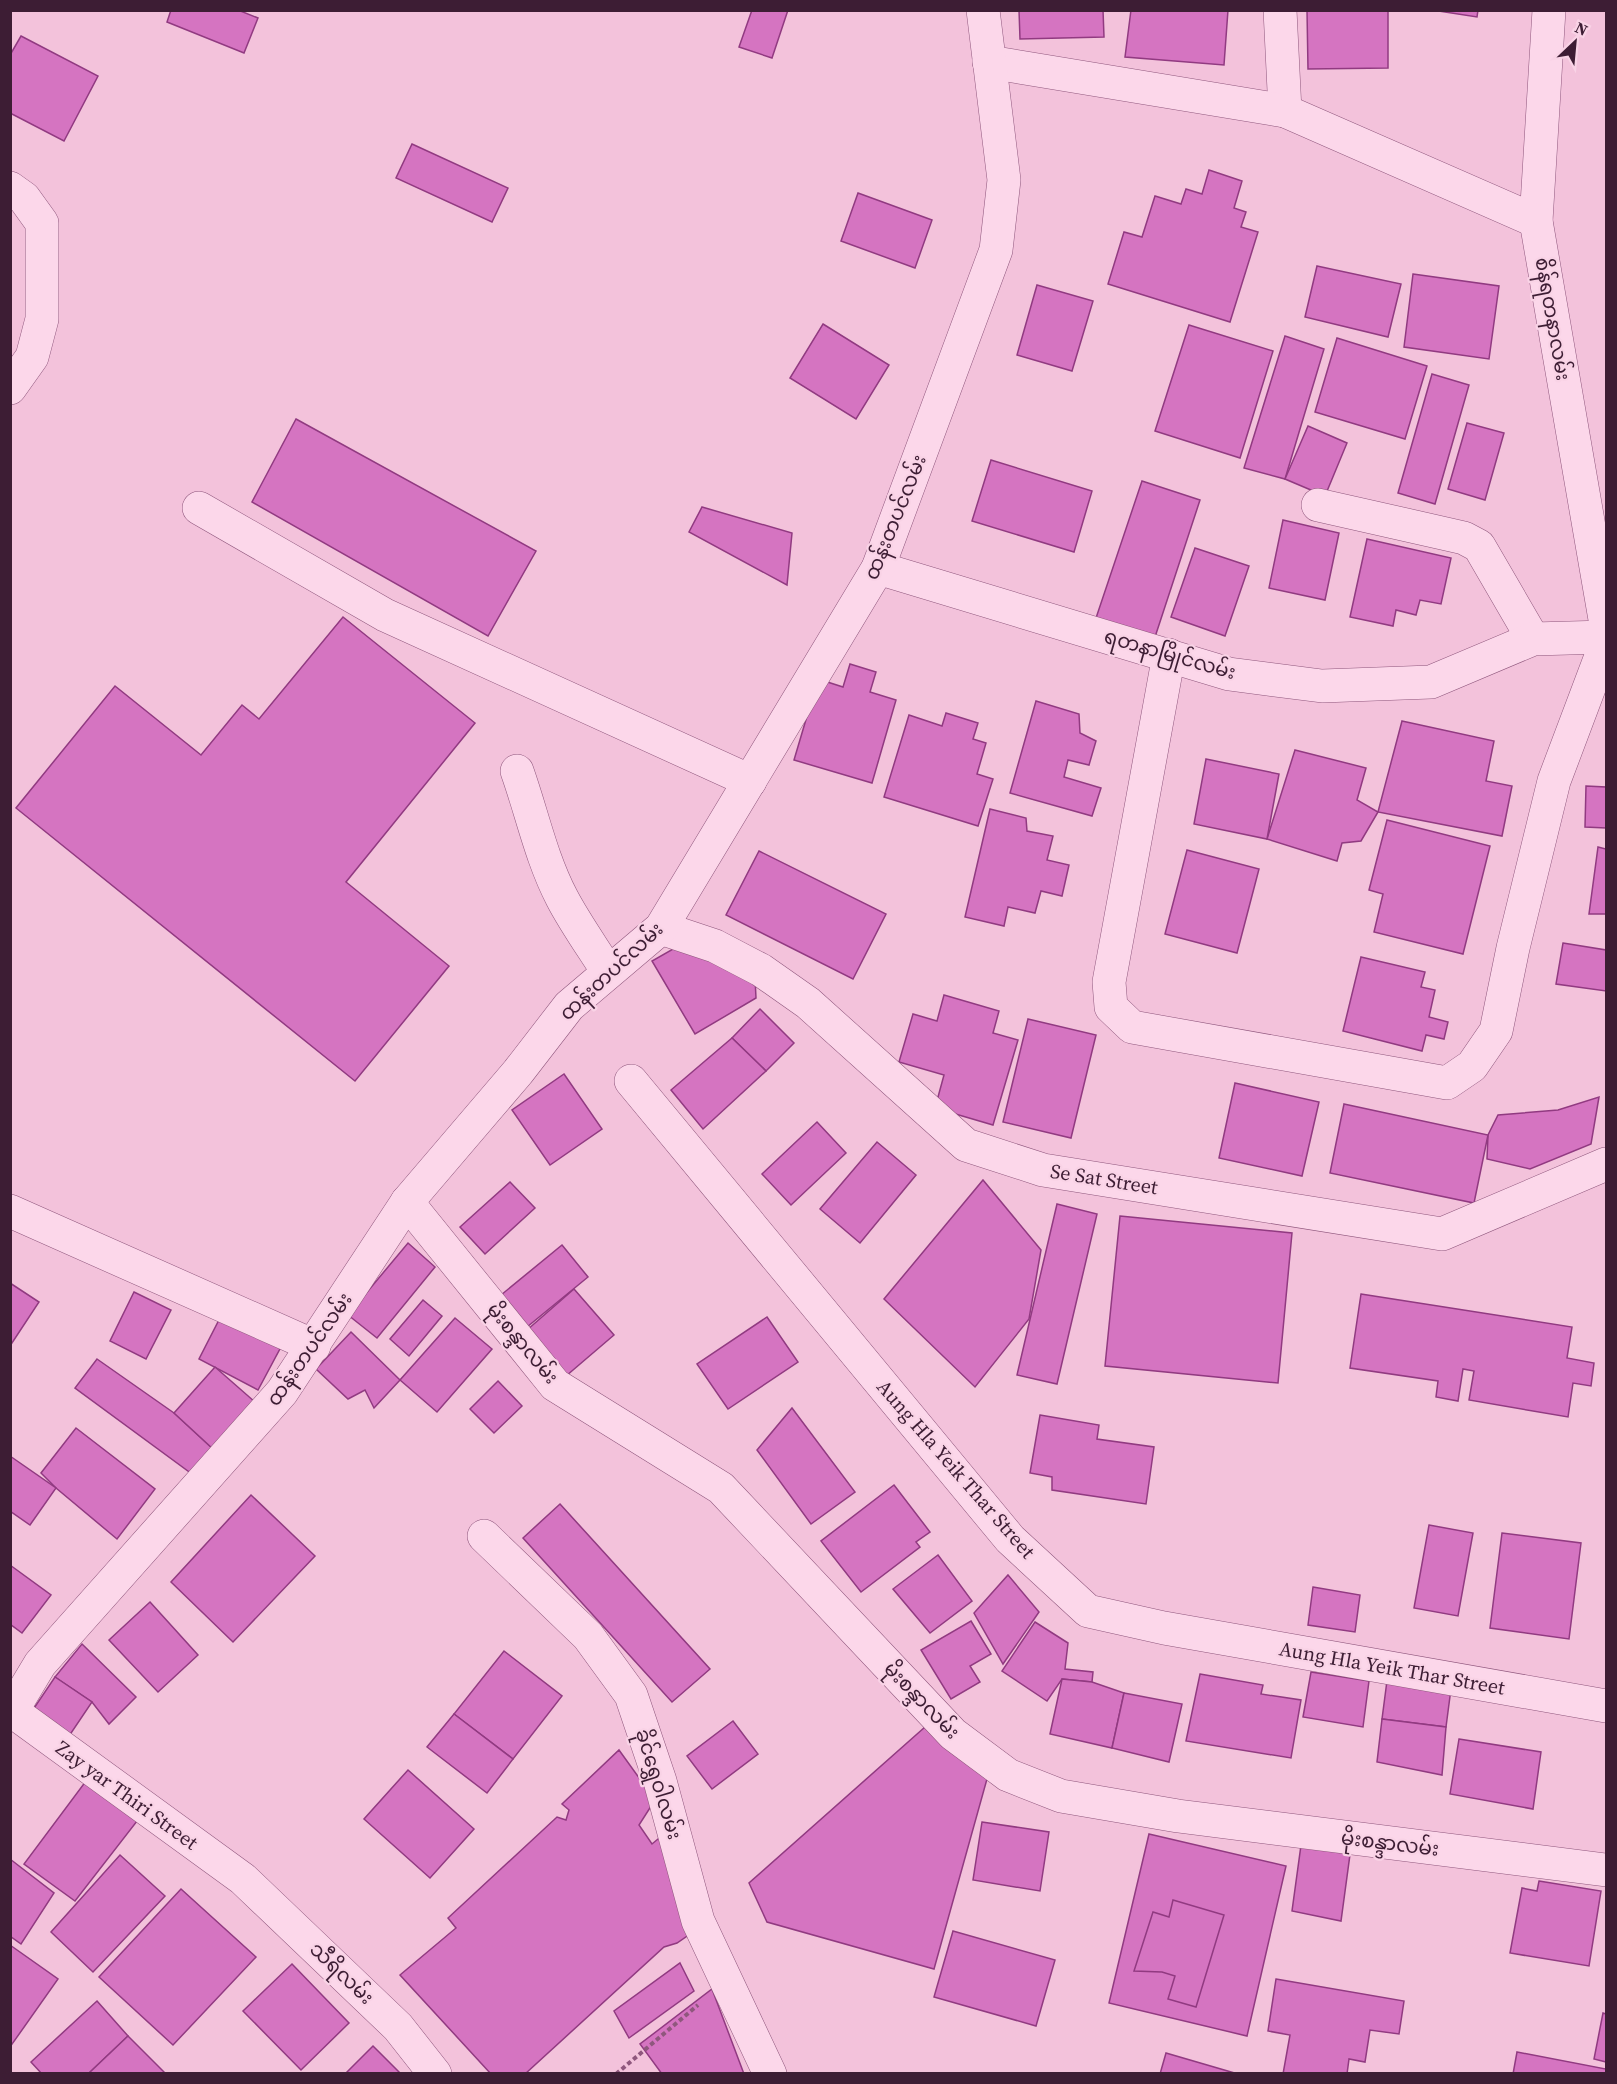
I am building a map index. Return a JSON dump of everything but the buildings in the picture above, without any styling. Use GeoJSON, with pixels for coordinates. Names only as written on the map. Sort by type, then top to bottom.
{"type":"FeatureCollection","features":[{"type":"Feature","properties":{"kind":"street","name":"ထန်းတပင်လမ်း"},"geometry":{"type":"LineString","coordinates":[[11,1713],[40,1664],[282,1392],[407,1202],[518,1071],[569,1006],[662,928],[878,568],[996,250],[1004,180],[983,10]]}},
{"type":"Feature","properties":{"kind":"street"},"geometry":{"type":"LineString","coordinates":[[1280,10],[1285,111]]}},
{"type":"Feature","properties":{"kind":"street","name":"စိန်ရတနာလမ်း"},"geometry":{"type":"LineString","coordinates":[[1550,10],[1536,221],[1606,625]]}},
{"type":"Feature","properties":{"kind":"street"},"geometry":{"type":"LineString","coordinates":[[988,62],[1285,111],[1536,221]]}},
{"type":"Feature","properties":{"kind":"street"},"geometry":{"type":"LineString","coordinates":[[10,388],[32,357],[42,319],[42,223],[17,193]]}},
{"type":"Feature","properties":{"kind":"street"},"geometry":{"type":"LineString","coordinates":[[1318,505],[1464,538],[1479,546],[1533,639]]}},
{"type":"Feature","properties":{"kind":"street"},"geometry":{"type":"LineString","coordinates":[[199,508],[385,615],[750,781]]}},
{"type":"Feature","properties":{"kind":"street","name":"ရတနာမြိုင်လမ်း"},"geometry":{"type":"LineString","coordinates":[[878,568],[1229,674],[1322,686],[1431,682],[1533,639],[1606,637]]}},
{"type":"Feature","properties":{"kind":"street"},"geometry":{"type":"LineString","coordinates":[[1169,655],[1108,982],[1112,1007],[1132,1027],[1447,1083],[1472,1066],[1496,1031],[1513,948],[1554,781],[1606,643]]}},
{"type":"Feature","properties":{"kind":"street"},"geometry":{"type":"LineString","coordinates":[[517,771],[541,849],[561,897],[608,972]]}},
{"type":"Feature","properties":{"kind":"street","name":"Se Sat Street"},"geometry":{"type":"LineString","coordinates":[[662,928],[715,945],[761,970],[808,1003],[966,1146],[1043,1170],[1442,1234],[1606,1164]]}},
{"type":"Feature","properties":{"kind":"street","name":"Aung Hla Yeik Thar Street"},"geometry":{"type":"LineString","coordinates":[[631,1081],[1010,1539],[1088,1611],[1164,1629],[1606,1706]]}},
{"type":"Feature","properties":{"kind":"street","name":"မိုးစန္ဒာလမ်း"},"geometry":{"type":"LineString","coordinates":[[407,1202],[555,1385],[721,1488],[953,1734],[1008,1775],[1061,1796],[1178,1816],[1606,1870]]}},
{"type":"Feature","properties":{"kind":"street"},"geometry":{"type":"LineString","coordinates":[[10,1211],[314,1346]]}},
{"type":"Feature","properties":{"kind":"street","name":"ခိုင်ရွှေဝါလမ်း"},"geometry":{"type":"LineString","coordinates":[[484,1536],[588,1636],[630,1695],[660,1781],[698,1921],[770,2073]]}},
{"type":"Feature","properties":{"kind":"street","name":"Zay yar Thiri Street"},"geometry":{"type":"LineString","coordinates":[[11,1713],[243,1879]]}},
{"type":"Feature","properties":{"kind":"street","name":"သီရိလမ်း"},"geometry":{"type":"LineString","coordinates":[[243,1879],[398,2027],[435,2073]]}},
{"type":"Feature","properties":{"kind":"path"},"geometry":{"type":"LineString","coordinates":[[616,2073],[726,1981]]}}]}
